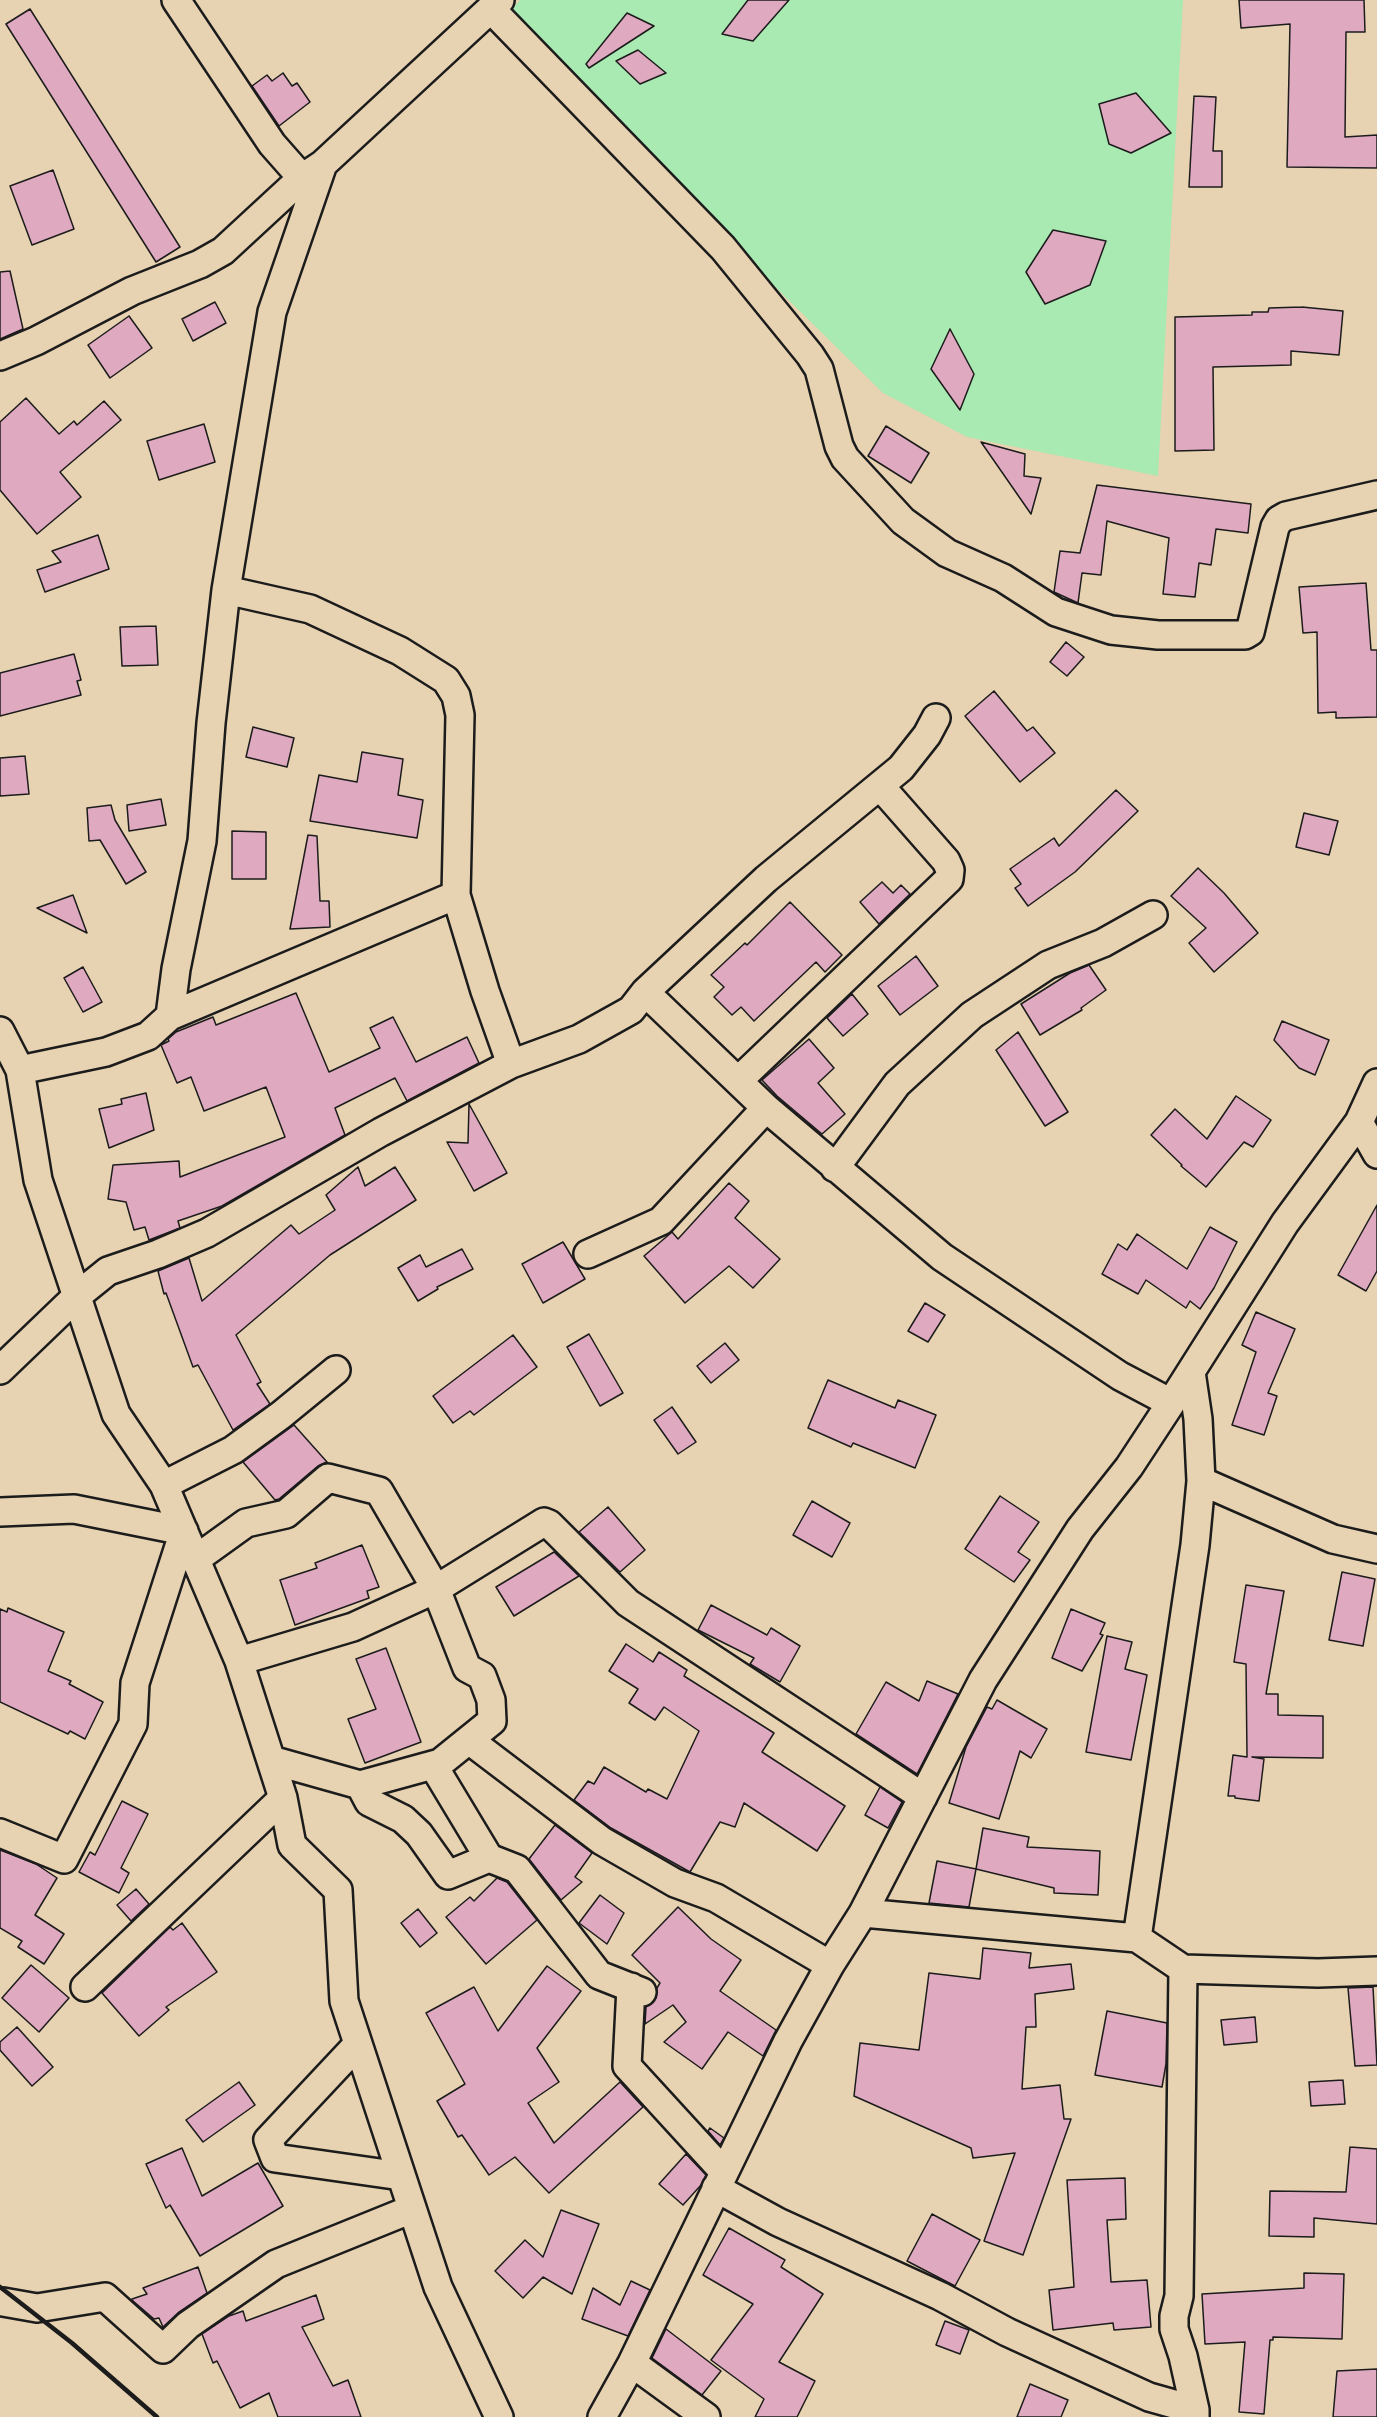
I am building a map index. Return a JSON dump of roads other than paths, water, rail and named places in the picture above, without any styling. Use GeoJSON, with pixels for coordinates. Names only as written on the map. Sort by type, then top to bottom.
{"type":"FeatureCollection","features":[{"type":"Feature","properties":{"kind":"street"},"geometry":{"type":"LineString","coordinates":[[176,0],[272,144],[313,171]]}},
{"type":"Feature","properties":{"kind":"street"},"geometry":{"type":"LineString","coordinates":[[0,356],[36,341],[132,291],[182,271],[223,251],[496,4],[723,248],[819,369],[839,446],[845,458],[903,521],[947,553],[1004,578],[1056,612],[1111,630],[1158,635],[1245,635],[1250,632],[1275,527],[1279,520],[1286,516],[1375,497]]}},
{"type":"Feature","properties":{"kind":"street"},"geometry":{"type":"LineString","coordinates":[[170,1016],[176,969],[202,841],[211,723],[226,590],[272,312],[313,171]]}},
{"type":"Feature","properties":{"kind":"street"},"geometry":{"type":"LineString","coordinates":[[226,590],[310,609],[400,651],[446,680],[456,696],[460,715],[456,895],[485,991],[511,1064]]}},
{"type":"Feature","properties":{"kind":"street"},"geometry":{"type":"LineString","coordinates":[[0,1370],[77,1296],[108,1271],[158,1254],[207,1233],[381,1132],[511,1064],[579,1039],[631,1010],[645,992],[766,879],[881,787],[913,755],[936,718]]}},
{"type":"Feature","properties":{"kind":"street"},"geometry":{"type":"LineString","coordinates":[[739,1080],[948,879],[950,870],[946,861],[881,787]]}},
{"type":"Feature","properties":{"kind":"street"},"geometry":{"type":"LineString","coordinates":[[20,1070],[106,1052],[148,1036],[170,1016],[456,895]]}},
{"type":"Feature","properties":{"kind":"street"},"geometry":{"type":"LineString","coordinates":[[835,1168],[897,1084],[972,1015],[1048,965],[1103,943],[1153,915]]}},
{"type":"Feature","properties":{"kind":"street"},"geometry":{"type":"LineString","coordinates":[[645,992],[766,1108],[942,1257],[1120,1376],[1171,1403]]}},
{"type":"Feature","properties":{"kind":"street"},"geometry":{"type":"LineString","coordinates":[[2,1041],[20,1070],[38,1180],[116,1414],[164,1485],[239,1661],[283,1798],[292,1845],[338,1890],[344,2001],[438,2287],[499,2417]]}},
{"type":"Feature","properties":{"kind":"street"},"geometry":{"type":"LineString","coordinates":[[602,2417],[632,2363],[788,2041],[830,1965],[863,1913],[983,1680],[1080,1529],[1129,1467],[1285,1223],[1359,1122],[1377,1083]]}},
{"type":"Feature","properties":{"kind":"street"},"geometry":{"type":"LineString","coordinates":[[588,1254],[661,1221],[766,1108]]}},
{"type":"Feature","properties":{"kind":"street"},"geometry":{"type":"LineString","coordinates":[[1359,1122],[1377,1154]]}},
{"type":"Feature","properties":{"kind":"street"},"geometry":{"type":"LineString","coordinates":[[164,1485],[232,1450],[281,1415],[336,1370]]}},
{"type":"Feature","properties":{"kind":"street"},"geometry":{"type":"LineString","coordinates":[[1137,1938],[1195,1545],[1201,1480],[1198,1419],[1191,1372]]}},
{"type":"Feature","properties":{"kind":"street"},"geometry":{"type":"LineString","coordinates":[[196,1558],[246,1523],[286,1514],[328,1478],[379,1491],[436,1589],[467,1668],[482,1676],[491,1700],[492,1721],[440,1763],[360,1785],[271,1760]]}},
{"type":"Feature","properties":{"kind":"street"},"geometry":{"type":"LineString","coordinates":[[1201,1480],[1286,1520],[1333,1539],[1377,1549]]}},
{"type":"Feature","properties":{"kind":"street"},"geometry":{"type":"LineString","coordinates":[[0,1512],[74,1509],[184,1531]]}},
{"type":"Feature","properties":{"kind":"street"},"geometry":{"type":"LineString","coordinates":[[239,1661],[353,1628],[436,1589],[539,1523],[549,1524],[628,1603],[923,1797]]}},
{"type":"Feature","properties":{"kind":"street"},"geometry":{"type":"LineString","coordinates":[[0,1833],[64,1859],[133,1724],[135,1683],[184,1531]]}},
{"type":"Feature","properties":{"kind":"street"},"geometry":{"type":"LineString","coordinates":[[469,1740],[602,1841],[675,1883],[716,1898],[830,1965]]}},
{"type":"Feature","properties":{"kind":"street"},"geometry":{"type":"LineString","coordinates":[[433,1765],[489,1858],[517,1869],[599,1975],[636,1990],[627,2066],[720,2180],[778,2222],[940,2296],[1027,2342],[1149,2397],[1195,2413]]}},
{"type":"Feature","properties":{"kind":"street"},"geometry":{"type":"LineString","coordinates":[[360,1785],[369,1802],[403,1819],[419,1834],[448,1875],[489,1858]]}},
{"type":"Feature","properties":{"kind":"street"},"geometry":{"type":"LineString","coordinates":[[85,1987],[283,1798]]}},
{"type":"Feature","properties":{"kind":"street"},"geometry":{"type":"LineString","coordinates":[[863,1913],[1137,1938],[1183,1969],[1318,1974],[1377,1971]]}},
{"type":"Feature","properties":{"kind":"street"},"geometry":{"type":"LineString","coordinates":[[1183,1969],[1179,2296],[1174,2316],[1174,2329],[1183,2356],[1195,2413]]}},
{"type":"Feature","properties":{"kind":"street"},"geometry":{"type":"LineString","coordinates":[[358,2044],[268,2140],[275,2158],[402,2176]]}},
{"type":"Feature","properties":{"kind":"street"},"geometry":{"type":"LineString","coordinates":[[3,2302],[37,2308],[105,2296],[163,2349],[188,2325],[276,2264],[412,2209]]}},
{"type":"Feature","properties":{"kind":"street"},"geometry":{"type":"LineString","coordinates":[[632,2363],[706,2417]]}},
{"type":"Feature","properties":{"kind":"railway"},"geometry":{"type":"LineString","coordinates":[[0,2287],[72,2343],[157,2417]]}}]}
